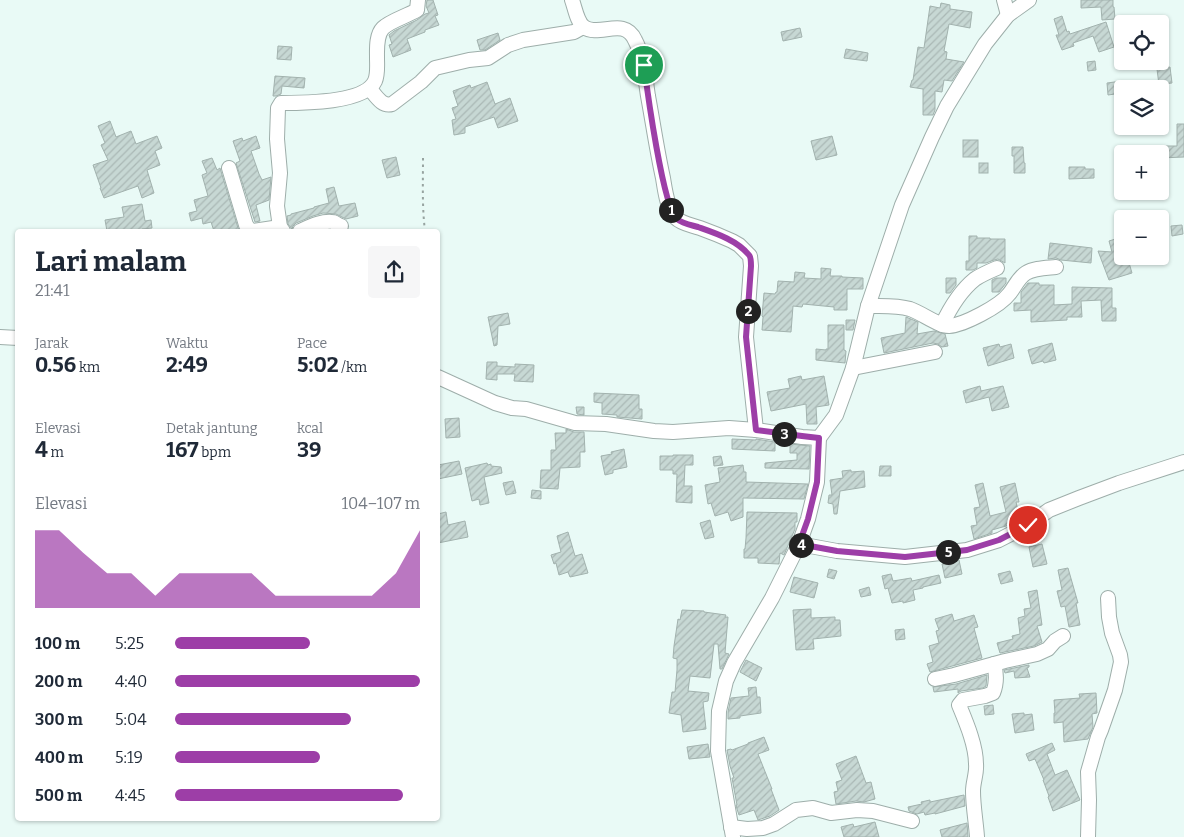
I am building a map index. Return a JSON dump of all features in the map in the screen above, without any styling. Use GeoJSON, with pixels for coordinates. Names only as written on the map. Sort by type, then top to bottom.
{"type":"FeatureCollection","features":[{"type":"Feature","properties":{"kind":"street"},"geometry":{"type":"LineString","coordinates":[[282,229],[277,206],[280,173],[277,139],[278,108],[281,103],[322,102],[347,98],[370,89],[376,80],[378,36],[383,28],[417,10],[418,0]]}},
{"type":"Feature","properties":{"kind":"street"},"geometry":{"type":"LineString","coordinates":[[572,0],[577,18],[583,27],[592,31],[609,28],[624,29],[631,33],[635,40],[644,65],[647,93],[665,189],[674,216],[677,220],[732,241],[750,256],[746,337],[756,430]]}},
{"type":"Feature","properties":{"kind":"street"},"geometry":{"type":"LineString","coordinates":[[1004,0],[1008,15]]}},
{"type":"Feature","properties":{"kind":"street"},"geometry":{"type":"LineString","coordinates":[[912,821],[873,811],[857,810],[831,813],[813,808],[796,810],[774,824],[763,828],[732,832],[718,750],[719,711],[734,662],[772,598],[799,544],[808,519],[817,482],[819,438],[836,415],[853,368],[868,306],[902,205],[935,129],[985,44],[1008,15],[1029,0]]}},
{"type":"Feature","properties":{"kind":"street"},"geometry":{"type":"LineString","coordinates":[[370,89],[384,104],[389,106],[421,82],[435,68],[469,60],[488,58],[508,45],[523,40],[574,32],[583,27]]}},
{"type":"Feature","properties":{"kind":"street"},"geometry":{"type":"LineString","coordinates":[[229,168],[246,225],[249,229]]}},
{"type":"Feature","properties":{"kind":"street"},"geometry":{"type":"LineString","coordinates":[[305,229],[332,222],[341,226]]}},
{"type":"Feature","properties":{"kind":"street"},"geometry":{"type":"LineString","coordinates":[[868,306],[909,309],[942,325],[949,326],[975,318],[1008,296],[1022,276],[1028,272],[1056,267]]}},
{"type":"Feature","properties":{"kind":"street"},"geometry":{"type":"LineString","coordinates":[[942,325],[957,298],[964,290],[976,279],[997,268]]}},
{"type":"Feature","properties":{"kind":"street"},"geometry":{"type":"LineString","coordinates":[[0,336],[15,338]]}},
{"type":"Feature","properties":{"kind":"street"},"geometry":{"type":"LineString","coordinates":[[853,368],[935,352]]}},
{"type":"Feature","properties":{"kind":"street"},"geometry":{"type":"LineString","coordinates":[[440,378],[495,404],[526,409],[575,423],[606,424],[673,432],[729,428],[819,438]]}},
{"type":"Feature","properties":{"kind":"street"},"geometry":{"type":"LineString","coordinates":[[799,544],[837,551],[905,557],[967,550],[999,540],[1028,525],[1048,510],[1119,483],[1184,462]]}},
{"type":"Feature","properties":{"kind":"street"},"geometry":{"type":"LineString","coordinates":[[1088,837],[1088,772],[1098,737],[1116,690],[1121,662],[1112,633],[1108,598]]}},
{"type":"Feature","properties":{"kind":"street"},"geometry":{"type":"LineString","coordinates":[[935,678],[1037,654],[1048,649],[1063,636]]}},
{"type":"Feature","properties":{"kind":"street"},"geometry":{"type":"LineString","coordinates":[[977,837],[973,803],[976,764],[970,735],[959,705],[963,700],[993,693],[997,685],[994,664]]}},
{"type":"Feature","properties":{"kind":"path"},"geometry":{"type":"LineString","coordinates":[[423,158],[422,197],[425,229]]}},
{"type":"Feature","properties":{"kind":"building"},"geometry":{"type":"Polygon","coordinates":[[[427,0],[433,0],[438,15],[435,16],[439,25],[407,39],[411,50],[393,57],[389,45],[392,44],[389,35],[429,13],[426,6],[427,0]]]}},
{"type":"Feature","properties":{"kind":"building"},"geometry":{"type":"Polygon","coordinates":[[[1081,0],[1113,0],[1114,19],[1102,20],[1101,7],[1081,8],[1081,0]]]}},
{"type":"Feature","properties":{"kind":"building"},"geometry":{"type":"Polygon","coordinates":[[[941,3],[950,5],[950,9],[972,12],[970,28],[949,24],[944,51],[947,52],[946,59],[964,62],[952,81],[944,80],[942,92],[935,91],[935,110],[933,115],[923,115],[923,89],[910,87],[913,80],[918,47],[924,48],[930,6],[940,8],[941,3]]]}},
{"type":"Feature","properties":{"kind":"building"},"geometry":{"type":"Polygon","coordinates":[[[1062,16],[1067,32],[1069,31],[1070,34],[1106,22],[1114,47],[1099,52],[1093,36],[1073,43],[1074,46],[1062,50],[1056,35],[1059,35],[1054,19],[1062,16]]]}},
{"type":"Feature","properties":{"kind":"building"},"geometry":{"type":"Polygon","coordinates":[[[800,28],[802,37],[783,41],[781,32],[800,28]]]}},
{"type":"Feature","properties":{"kind":"building"},"geometry":{"type":"Polygon","coordinates":[[[498,33],[500,40],[485,50],[480,50],[477,40],[498,33]]]}},
{"type":"Feature","properties":{"kind":"building"},"geometry":{"type":"Polygon","coordinates":[[[278,46],[292,47],[291,60],[277,59],[278,46]]]}},
{"type":"Feature","properties":{"kind":"building"},"geometry":{"type":"Polygon","coordinates":[[[846,49],[868,53],[867,61],[844,58],[846,49]]]}},
{"type":"Feature","properties":{"kind":"building"},"geometry":{"type":"Polygon","coordinates":[[[1095,61],[1096,70],[1088,71],[1087,62],[1095,61]]]}},
{"type":"Feature","properties":{"kind":"building"},"geometry":{"type":"Polygon","coordinates":[[[1169,67],[1172,83],[1169,83],[1169,80],[1158,80],[1157,70],[1169,70],[1169,67]]]}},
{"type":"Feature","properties":{"kind":"building"},"geometry":{"type":"Polygon","coordinates":[[[275,76],[305,78],[304,88],[282,86],[281,94],[273,96],[275,76]]]}},
{"type":"Feature","properties":{"kind":"building"},"geometry":{"type":"Polygon","coordinates":[[[487,82],[495,104],[510,98],[518,121],[498,128],[494,117],[465,127],[465,133],[454,135],[452,120],[456,119],[452,108],[458,106],[453,91],[470,85],[471,88],[487,82]]]}},
{"type":"Feature","properties":{"kind":"building"},"geometry":{"type":"Polygon","coordinates":[[[1114,82],[1114,94],[1108,95],[1107,83],[1114,82]]]}},
{"type":"Feature","properties":{"kind":"building"},"geometry":{"type":"Polygon","coordinates":[[[110,121],[116,137],[131,131],[136,144],[157,136],[162,148],[155,151],[160,165],[147,170],[154,193],[142,198],[138,186],[104,198],[93,165],[108,160],[101,145],[105,143],[98,126],[110,121]]]}},
{"type":"Feature","properties":{"kind":"building"},"geometry":{"type":"Polygon","coordinates":[[[1177,124],[1184,124],[1184,157],[1169,158],[1169,146],[1177,146],[1177,124]]]}},
{"type":"Feature","properties":{"kind":"building"},"geometry":{"type":"Polygon","coordinates":[[[256,136],[260,148],[251,151],[259,174],[262,180],[271,177],[269,200],[256,205],[260,221],[255,222],[236,163],[240,161],[233,141],[242,138],[243,141],[256,136]]]}},
{"type":"Feature","properties":{"kind":"building"},"geometry":{"type":"Polygon","coordinates":[[[832,136],[837,155],[816,160],[811,141],[832,136]]]}},
{"type":"Feature","properties":{"kind":"building"},"geometry":{"type":"Polygon","coordinates":[[[963,140],[978,140],[978,157],[963,157],[963,140]]]}},
{"type":"Feature","properties":{"kind":"building"},"geometry":{"type":"Polygon","coordinates":[[[1012,147],[1023,147],[1025,173],[1014,173],[1012,147]]]}},
{"type":"Feature","properties":{"kind":"building"},"geometry":{"type":"Polygon","coordinates":[[[396,157],[400,175],[387,178],[382,160],[396,157]]]}},
{"type":"Feature","properties":{"kind":"building"},"geometry":{"type":"Polygon","coordinates":[[[212,158],[217,170],[220,168],[239,229],[213,229],[211,222],[203,224],[202,218],[191,221],[189,213],[197,211],[194,200],[208,196],[202,175],[207,173],[202,161],[212,158]]]}},
{"type":"Feature","properties":{"kind":"building"},"geometry":{"type":"Polygon","coordinates":[[[979,163],[988,163],[988,173],[979,173],[979,163]]]}},
{"type":"Feature","properties":{"kind":"building"},"geometry":{"type":"Polygon","coordinates":[[[1069,167],[1094,169],[1094,178],[1069,179],[1069,167]]]}},
{"type":"Feature","properties":{"kind":"building"},"geometry":{"type":"Polygon","coordinates":[[[334,187],[339,206],[355,203],[358,216],[346,219],[336,214],[323,213],[296,223],[292,229],[288,224],[287,216],[329,203],[326,189],[334,187]]]}},
{"type":"Feature","properties":{"kind":"building"},"geometry":{"type":"Polygon","coordinates":[[[142,204],[145,221],[151,220],[152,228],[107,229],[105,220],[124,217],[122,207],[142,204]]]}},
{"type":"Feature","properties":{"kind":"building"},"geometry":{"type":"Polygon","coordinates":[[[1182,225],[1183,234],[1172,236],[1171,226],[1182,225]]]}},
{"type":"Feature","properties":{"kind":"building"},"geometry":{"type":"Polygon","coordinates":[[[969,236],[1005,239],[1005,263],[998,259],[986,263],[977,263],[977,268],[966,270],[966,261],[969,261],[969,236]]]}},
{"type":"Feature","properties":{"kind":"building"},"geometry":{"type":"Polygon","coordinates":[[[1114,239],[1114,265],[1130,265],[1132,273],[1109,280],[1098,251],[1112,252],[1109,241],[1114,239]]]}},
{"type":"Feature","properties":{"kind":"building"},"geometry":{"type":"Polygon","coordinates":[[[1050,243],[1092,248],[1091,263],[1056,258],[1048,259],[1050,243]]]}},
{"type":"Feature","properties":{"kind":"building"},"geometry":{"type":"Polygon","coordinates":[[[821,268],[831,269],[830,276],[863,278],[863,289],[847,289],[847,310],[834,310],[834,307],[803,304],[802,307],[793,306],[791,332],[762,330],[764,293],[775,294],[778,281],[794,282],[795,272],[805,273],[804,278],[821,279],[821,268]]]}},
{"type":"Feature","properties":{"kind":"building"},"geometry":{"type":"Polygon","coordinates":[[[946,278],[956,278],[956,285],[950,293],[946,293],[946,278]]]}},
{"type":"Feature","properties":{"kind":"building"},"geometry":{"type":"Polygon","coordinates":[[[1006,278],[1006,283],[999,292],[992,292],[992,280],[1006,278]]]}},
{"type":"Feature","properties":{"kind":"building"},"geometry":{"type":"Polygon","coordinates":[[[1028,283],[1054,285],[1054,305],[1072,304],[1072,287],[1112,288],[1112,308],[1116,308],[1116,321],[1102,321],[1101,300],[1081,301],[1082,317],[1067,317],[1067,320],[1031,322],[1031,310],[1014,311],[1014,303],[1021,303],[1021,292],[1028,283]]]}},
{"type":"Feature","properties":{"kind":"building"},"geometry":{"type":"Polygon","coordinates":[[[508,313],[510,324],[498,326],[497,345],[494,346],[488,317],[508,313]]]}},
{"type":"Feature","properties":{"kind":"building"},"geometry":{"type":"Polygon","coordinates":[[[906,317],[918,322],[917,334],[934,331],[945,334],[948,346],[942,347],[933,343],[884,353],[881,338],[905,333],[906,317]]]}},
{"type":"Feature","properties":{"kind":"building"},"geometry":{"type":"Polygon","coordinates":[[[846,320],[855,320],[853,330],[846,330],[846,320]]]}},
{"type":"Feature","properties":{"kind":"building"},"geometry":{"type":"Polygon","coordinates":[[[828,325],[844,325],[845,363],[816,360],[816,349],[828,349],[828,325]]]}},
{"type":"Feature","properties":{"kind":"building"},"geometry":{"type":"Polygon","coordinates":[[[1052,343],[1056,360],[1032,364],[1028,350],[1052,343]]]}},
{"type":"Feature","properties":{"kind":"building"},"geometry":{"type":"Polygon","coordinates":[[[999,344],[1000,347],[1011,344],[1014,358],[988,366],[983,348],[999,344]]]}},
{"type":"Feature","properties":{"kind":"building"},"geometry":{"type":"Polygon","coordinates":[[[487,362],[497,362],[497,366],[515,367],[515,364],[534,365],[533,382],[514,381],[515,374],[497,374],[497,380],[486,379],[487,362]]]}},
{"type":"Feature","properties":{"kind":"building"},"geometry":{"type":"Polygon","coordinates":[[[801,376],[802,380],[824,376],[829,405],[816,407],[817,424],[807,424],[806,404],[771,411],[767,392],[790,388],[788,379],[801,376]]]}},
{"type":"Feature","properties":{"kind":"building"},"geometry":{"type":"Polygon","coordinates":[[[980,386],[981,391],[1003,386],[1009,407],[992,411],[989,397],[966,403],[963,391],[980,386]]]}},
{"type":"Feature","properties":{"kind":"building"},"geometry":{"type":"Polygon","coordinates":[[[594,393],[639,395],[639,409],[642,409],[642,419],[602,414],[602,403],[594,402],[594,393]]]}},
{"type":"Feature","properties":{"kind":"building"},"geometry":{"type":"Polygon","coordinates":[[[576,407],[584,407],[584,415],[577,414],[576,407]]]}},
{"type":"Feature","properties":{"kind":"building"},"geometry":{"type":"Polygon","coordinates":[[[459,418],[460,437],[446,438],[445,419],[459,418]]]}},
{"type":"Feature","properties":{"kind":"building"},"geometry":{"type":"Polygon","coordinates":[[[566,429],[574,432],[584,432],[585,452],[580,452],[580,467],[560,468],[558,489],[540,488],[541,470],[551,470],[551,450],[556,450],[555,433],[566,433],[566,429]]]}},
{"type":"Feature","properties":{"kind":"building"},"geometry":{"type":"Polygon","coordinates":[[[732,439],[756,439],[775,442],[775,451],[732,449],[732,439]]]}},
{"type":"Feature","properties":{"kind":"building"},"geometry":{"type":"Polygon","coordinates":[[[790,444],[810,446],[809,469],[765,468],[765,463],[797,460],[797,453],[790,453],[790,444]]]}},
{"type":"Feature","properties":{"kind":"building"},"geometry":{"type":"Polygon","coordinates":[[[624,449],[627,467],[613,470],[613,473],[605,475],[601,456],[624,449]]]}},
{"type":"Feature","properties":{"kind":"building"},"geometry":{"type":"Polygon","coordinates":[[[693,455],[693,465],[685,465],[684,486],[692,486],[692,503],[676,502],[677,474],[673,474],[673,470],[660,470],[660,456],[693,455]]]}},
{"type":"Feature","properties":{"kind":"building"},"geometry":{"type":"Polygon","coordinates":[[[721,456],[723,465],[714,466],[713,457],[721,456]]]}},
{"type":"Feature","properties":{"kind":"building"},"geometry":{"type":"Polygon","coordinates":[[[459,461],[462,474],[440,479],[440,465],[459,461]]]}},
{"type":"Feature","properties":{"kind":"building"},"geometry":{"type":"Polygon","coordinates":[[[487,463],[488,465],[491,464],[491,466],[501,467],[502,473],[484,477],[489,503],[480,505],[479,499],[472,501],[465,468],[487,463]]]}},
{"type":"Feature","properties":{"kind":"building"},"geometry":{"type":"Polygon","coordinates":[[[743,465],[744,472],[746,472],[746,482],[808,484],[804,499],[743,498],[743,517],[731,521],[728,512],[715,516],[711,503],[708,504],[705,485],[720,482],[718,468],[743,465]]]}},
{"type":"Feature","properties":{"kind":"building"},"geometry":{"type":"Polygon","coordinates":[[[880,466],[891,466],[891,476],[879,476],[880,466]]]}},
{"type":"Feature","properties":{"kind":"building"},"geometry":{"type":"Polygon","coordinates":[[[851,470],[851,472],[864,471],[865,487],[840,491],[837,514],[834,514],[833,504],[828,503],[829,495],[832,495],[830,480],[843,478],[842,471],[851,470]]]}},
{"type":"Feature","properties":{"kind":"building"},"geometry":{"type":"Polygon","coordinates":[[[513,481],[516,493],[506,495],[503,483],[513,481]]]}},
{"type":"Feature","properties":{"kind":"building"},"geometry":{"type":"Polygon","coordinates":[[[983,483],[990,516],[1006,512],[1000,487],[1015,483],[1019,502],[1016,502],[1020,519],[992,530],[992,533],[974,539],[971,526],[977,525],[974,508],[980,507],[975,485],[983,483]]]}},
{"type":"Feature","properties":{"kind":"building"},"geometry":{"type":"Polygon","coordinates":[[[532,490],[541,491],[541,499],[531,498],[532,490]]]}},
{"type":"Feature","properties":{"kind":"building"},"geometry":{"type":"Polygon","coordinates":[[[446,512],[448,525],[465,521],[468,537],[440,543],[440,514],[446,512]]]}},
{"type":"Feature","properties":{"kind":"building"},"geometry":{"type":"Polygon","coordinates":[[[747,512],[797,513],[795,529],[784,555],[780,553],[779,564],[758,563],[758,558],[744,558],[747,512]]]}},
{"type":"Feature","properties":{"kind":"building"},"geometry":{"type":"Polygon","coordinates":[[[710,520],[714,537],[705,539],[700,523],[710,520]]]}},
{"type":"Feature","properties":{"kind":"building"},"geometry":{"type":"Polygon","coordinates":[[[568,532],[575,556],[582,554],[588,573],[570,577],[568,572],[559,575],[556,563],[554,564],[551,555],[561,552],[557,536],[568,532]]]}},
{"type":"Feature","properties":{"kind":"building"},"geometry":{"type":"Polygon","coordinates":[[[1042,544],[1047,564],[1033,567],[1029,547],[1042,544]]]}},
{"type":"Feature","properties":{"kind":"building"},"geometry":{"type":"Polygon","coordinates":[[[959,560],[962,574],[945,578],[942,564],[959,560]]]}},
{"type":"Feature","properties":{"kind":"building"},"geometry":{"type":"Polygon","coordinates":[[[1068,568],[1078,603],[1076,603],[1080,625],[1069,627],[1065,606],[1061,607],[1057,591],[1062,590],[1058,570],[1068,568]]]}},
{"type":"Feature","properties":{"kind":"building"},"geometry":{"type":"Polygon","coordinates":[[[829,569],[837,571],[834,579],[827,577],[829,569]]]}},
{"type":"Feature","properties":{"kind":"building"},"geometry":{"type":"Polygon","coordinates":[[[1010,571],[1013,581],[1001,584],[998,574],[1010,571]]]}},
{"type":"Feature","properties":{"kind":"building"},"geometry":{"type":"Polygon","coordinates":[[[891,574],[893,581],[911,578],[912,581],[939,575],[941,583],[913,590],[915,600],[892,603],[888,588],[885,589],[882,576],[891,574]]]}},
{"type":"Feature","properties":{"kind":"building"},"geometry":{"type":"Polygon","coordinates":[[[794,577],[818,583],[814,598],[790,592],[794,577]]]}},
{"type":"Feature","properties":{"kind":"building"},"geometry":{"type":"Polygon","coordinates":[[[869,587],[871,595],[861,597],[859,590],[869,587]]]}},
{"type":"Feature","properties":{"kind":"building"},"geometry":{"type":"Polygon","coordinates":[[[1037,590],[1042,625],[1037,626],[1042,642],[1034,646],[1000,653],[997,643],[1013,639],[1012,636],[1020,634],[1018,618],[1025,616],[1024,609],[1031,608],[1028,592],[1037,590]]]}},
{"type":"Feature","properties":{"kind":"building"},"geometry":{"type":"Polygon","coordinates":[[[811,609],[811,618],[835,617],[835,620],[840,620],[841,636],[813,639],[814,649],[796,650],[793,610],[811,609]]]}},
{"type":"Feature","properties":{"kind":"building"},"geometry":{"type":"Polygon","coordinates":[[[682,610],[726,615],[725,617],[728,617],[725,653],[729,654],[722,669],[720,669],[718,644],[714,644],[710,678],[690,676],[688,691],[709,693],[708,701],[703,702],[706,729],[683,732],[681,715],[669,713],[672,692],[675,692],[677,670],[677,659],[673,658],[674,646],[678,619],[680,620],[682,610]]]}},
{"type":"Feature","properties":{"kind":"building"},"geometry":{"type":"Polygon","coordinates":[[[952,614],[954,621],[974,615],[978,627],[974,628],[982,658],[930,672],[927,664],[933,662],[929,646],[939,643],[936,631],[939,630],[935,619],[952,614]]]}},
{"type":"Feature","properties":{"kind":"building"},"geometry":{"type":"Polygon","coordinates":[[[904,629],[905,639],[896,640],[895,630],[904,629]]]}},
{"type":"Feature","properties":{"kind":"building"},"geometry":{"type":"Polygon","coordinates":[[[746,660],[762,668],[756,681],[740,672],[746,660]]]}},
{"type":"Feature","properties":{"kind":"building"},"geometry":{"type":"Polygon","coordinates":[[[1029,665],[1027,668],[1030,677],[1015,678],[1014,671],[1005,673],[1004,670],[1029,665]]]}},
{"type":"Feature","properties":{"kind":"building"},"geometry":{"type":"Polygon","coordinates":[[[987,675],[986,686],[983,688],[958,693],[958,689],[934,692],[933,687],[956,684],[987,675]]]}},
{"type":"Feature","properties":{"kind":"building"},"geometry":{"type":"Polygon","coordinates":[[[756,687],[757,697],[760,697],[761,713],[728,719],[731,698],[749,696],[748,688],[756,687]]]}},
{"type":"Feature","properties":{"kind":"building"},"geometry":{"type":"Polygon","coordinates":[[[1096,693],[1097,713],[1092,714],[1093,727],[1088,739],[1064,742],[1063,722],[1054,723],[1054,700],[1080,698],[1079,694],[1096,693]]]}},
{"type":"Feature","properties":{"kind":"building"},"geometry":{"type":"Polygon","coordinates":[[[993,705],[994,714],[985,715],[984,706],[993,705]]]}},
{"type":"Feature","properties":{"kind":"building"},"geometry":{"type":"Polygon","coordinates":[[[1024,713],[1024,715],[1032,714],[1034,730],[1015,733],[1012,714],[1024,713]]]}},
{"type":"Feature","properties":{"kind":"building"},"geometry":{"type":"Polygon","coordinates":[[[764,737],[769,750],[758,754],[779,810],[770,816],[758,820],[754,810],[739,815],[732,778],[734,778],[727,750],[732,750],[764,737]]]}},
{"type":"Feature","properties":{"kind":"building"},"geometry":{"type":"Polygon","coordinates":[[[1052,743],[1055,750],[1047,754],[1055,775],[1067,770],[1080,800],[1053,811],[1044,780],[1035,759],[1029,761],[1026,754],[1052,743]]]}},
{"type":"Feature","properties":{"kind":"building"},"geometry":{"type":"Polygon","coordinates":[[[708,744],[710,757],[689,759],[687,747],[708,744]]]}},
{"type":"Feature","properties":{"kind":"building"},"geometry":{"type":"Polygon","coordinates":[[[856,756],[866,783],[871,782],[875,799],[864,802],[856,801],[836,804],[834,792],[838,791],[836,782],[842,780],[836,764],[856,756]]]}},
{"type":"Feature","properties":{"kind":"building"},"geometry":{"type":"Polygon","coordinates":[[[964,795],[965,806],[925,815],[924,812],[917,814],[909,811],[908,807],[922,804],[921,802],[964,795]]]}},
{"type":"Feature","properties":{"kind":"building"},"geometry":{"type":"Polygon","coordinates":[[[875,822],[879,837],[844,837],[841,827],[853,824],[854,827],[875,822]]]}},
{"type":"Feature","properties":{"kind":"building"},"geometry":{"type":"Polygon","coordinates":[[[967,823],[968,837],[942,837],[940,830],[967,823]]]}},
{"type":"Feature","properties":{"kind":"route"},"geometry":{"type":"LineString","coordinates":[[644,65],[658,156],[669,205],[674,216],[677,220],[732,241],[750,256],[746,337],[756,430],[819,438],[817,482],[808,519],[799,544],[837,551],[905,557],[967,550],[999,540],[1028,525]]}}]}
